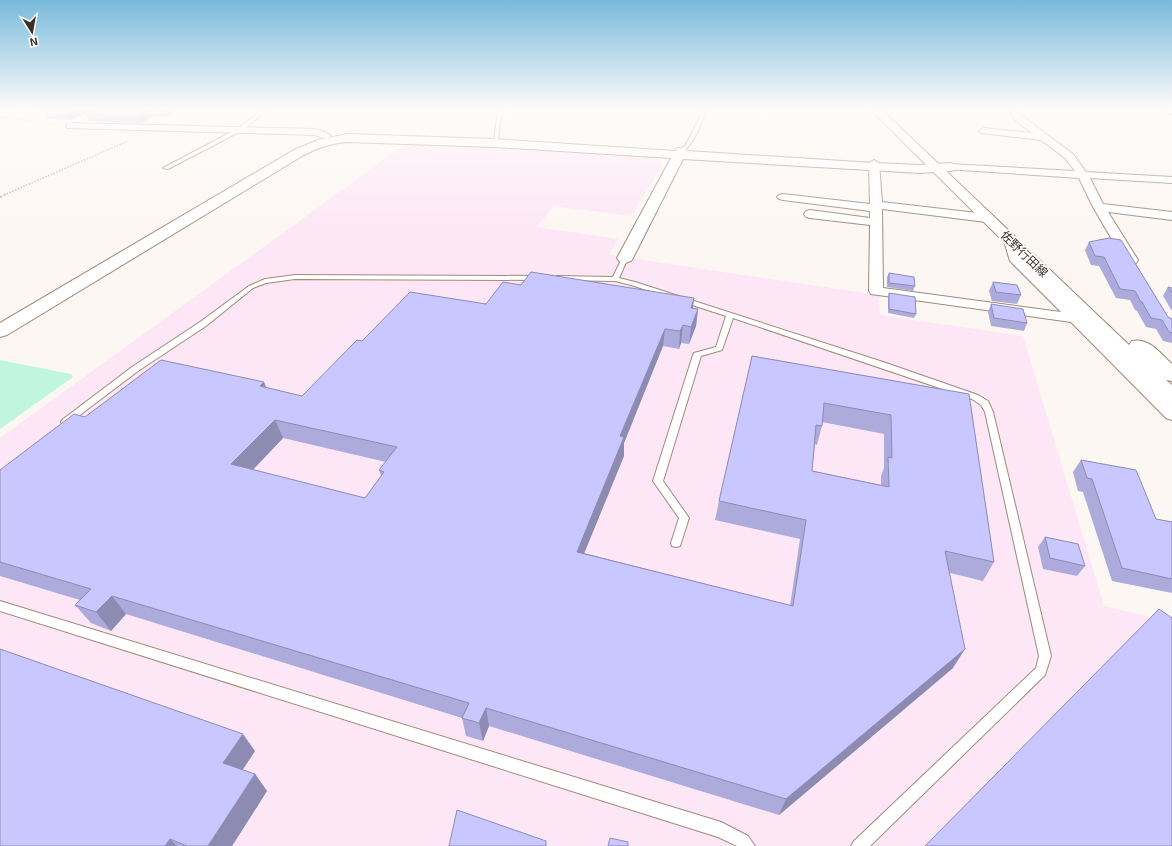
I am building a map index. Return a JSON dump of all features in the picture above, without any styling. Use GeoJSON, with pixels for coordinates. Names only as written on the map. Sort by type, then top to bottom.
{"type":"FeatureCollection","features":[{"type":"Feature","properties":{"kind":"street"},"geometry":{"type":"LineString","coordinates":[[0,321],[293,150]]}},
{"type":"Feature","properties":{"kind":"street"},"geometry":{"type":"LineString","coordinates":[[0,331],[303,150]]}},
{"type":"Feature","properties":{"kind":"street"},"geometry":{"type":"LineString","coordinates":[[638,150],[920,169],[942,167],[1172,180]]}},
{"type":"Feature","properties":{"kind":"street","name":"佐野行田線"},"geometry":{"type":"LineString","coordinates":[[923,150],[942,167],[1039,261],[1172,397]]}},
{"type":"Feature","properties":{"kind":"street","name":"佐野行田線"},"geometry":{"type":"LineString","coordinates":[[927,150],[986,218],[1010,241],[1039,261],[1172,375]]}},
{"type":"Feature","properties":{"kind":"street"},"geometry":{"type":"LineString","coordinates":[[1062,150],[1069,156],[1082,174],[1099,207],[1139,273]]}},
{"type":"Feature","properties":{"kind":"street"},"geometry":{"type":"LineString","coordinates":[[625,258],[680,153]]}},
{"type":"Feature","properties":{"kind":"street"},"geometry":{"type":"LineString","coordinates":[[874,165],[876,207],[876,291],[1074,318]]}},
{"type":"Feature","properties":{"kind":"street"},"geometry":{"type":"LineString","coordinates":[[783,197],[986,218]]}},
{"type":"Feature","properties":{"kind":"street"},"geometry":{"type":"LineString","coordinates":[[1099,207],[1172,216]]}},
{"type":"Feature","properties":{"kind":"street"},"geometry":{"type":"LineString","coordinates":[[810,214],[876,222]]}},
{"type":"Feature","properties":{"kind":"street"},"geometry":{"type":"LineString","coordinates":[[1010,241],[1015,258],[1172,414]]}},
{"type":"Feature","properties":{"kind":"lane"},"geometry":{"type":"LineString","coordinates":[[166,168],[200,150]]}},
{"type":"Feature","properties":{"kind":"lane"},"geometry":{"type":"LineString","coordinates":[[614,279],[625,258]]}},
{"type":"Feature","properties":{"kind":"lane"},"geometry":{"type":"LineString","coordinates":[[55,429],[135,369],[203,324],[251,287],[265,281],[295,277],[614,279],[633,283],[880,364],[975,397],[985,403],[989,412],[1045,656],[1041,672],[859,846]]}},
{"type":"Feature","properties":{"kind":"lane"},"geometry":{"type":"LineString","coordinates":[[676,543],[684,518],[658,481],[697,355],[719,348],[730,315]]}},
{"type":"Feature","properties":{"kind":"lane"},"geometry":{"type":"LineString","coordinates":[[0,606],[721,830],[743,841],[747,846]]}},
{"type":"Feature","properties":{"kind":"path"},"geometry":{"type":"LineString","coordinates":[[0,197],[107,150]]}},
{"type":"Feature","properties":{"kind":"shaded area"},"geometry":{"type":"Polygon","coordinates":[[[397,150],[581,150],[641,154],[652,157],[660,161],[662,166],[631,216],[554,206],[537,227],[618,239],[609,255],[879,295],[880,315],[1023,336],[1104,606],[1172,622],[1172,846],[0,846],[0,438],[397,150]]]}},
{"type":"Feature","properties":{"kind":"green space"},"geometry":{"type":"Polygon","coordinates":[[[0,360],[71,374],[73,377],[0,429],[0,360]]]}},
{"type":"Feature","properties":{"kind":"building"},"geometry":{"type":"Polygon","coordinates":[[[1109,238],[1121,240],[1168,317],[1172,319],[1172,333],[1169,332],[1162,320],[1151,318],[1135,291],[1120,289],[1104,257],[1095,256],[1089,242],[1109,238]]]}},
{"type":"Feature","properties":{"kind":"building"},"geometry":{"type":"Polygon","coordinates":[[[531,272],[694,298],[691,308],[698,309],[691,327],[683,325],[680,331],[665,329],[620,436],[624,437],[577,552],[793,606],[806,520],[719,501],[752,356],[969,394],[994,562],[945,551],[965,649],[786,799],[486,708],[479,723],[462,718],[469,703],[112,596],[96,612],[75,605],[91,589],[0,562],[0,470],[74,414],[85,417],[161,360],[264,382],[260,386],[302,396],[357,340],[362,341],[410,292],[486,304],[503,282],[521,285],[531,272]],[[824,403],[822,426],[816,425],[812,471],[889,487],[888,457],[892,458],[891,415],[824,403]],[[275,420],[231,464],[365,498],[384,472],[379,470],[397,447],[275,420]]]}},
{"type":"Feature","properties":{"kind":"building"},"geometry":{"type":"Polygon","coordinates":[[[889,273],[914,277],[915,286],[889,283],[889,273]]]}},
{"type":"Feature","properties":{"kind":"building"},"geometry":{"type":"Polygon","coordinates":[[[993,282],[1017,285],[1021,295],[996,292],[993,282]]]}},
{"type":"Feature","properties":{"kind":"building"},"geometry":{"type":"Polygon","coordinates":[[[889,293],[915,297],[916,314],[889,309],[889,293]]]}},
{"type":"Feature","properties":{"kind":"building"},"geometry":{"type":"Polygon","coordinates":[[[991,304],[1023,309],[1027,323],[994,318],[991,304]]]}},
{"type":"Feature","properties":{"kind":"building"},"geometry":{"type":"Polygon","coordinates":[[[1081,460],[1136,470],[1156,519],[1172,522],[1172,579],[1122,568],[1092,479],[1087,478],[1081,460]]]}},
{"type":"Feature","properties":{"kind":"building"},"geometry":{"type":"Polygon","coordinates":[[[1045,537],[1078,544],[1085,566],[1050,558],[1045,537]]]}},
{"type":"Feature","properties":{"kind":"building"},"geometry":{"type":"Polygon","coordinates":[[[1159,609],[1172,618],[1172,846],[925,846],[1159,609]]]}},
{"type":"Feature","properties":{"kind":"building"},"geometry":{"type":"Polygon","coordinates":[[[0,649],[243,734],[223,763],[255,774],[208,846],[187,846],[170,839],[165,846],[0,846],[0,649]]]}},
{"type":"Feature","properties":{"kind":"building"},"geometry":{"type":"Polygon","coordinates":[[[457,810],[546,841],[546,846],[449,846],[457,810]]]}},
{"type":"Feature","properties":{"kind":"building"},"geometry":{"type":"Polygon","coordinates":[[[610,838],[628,842],[628,846],[608,846],[610,838]]]}}]}
